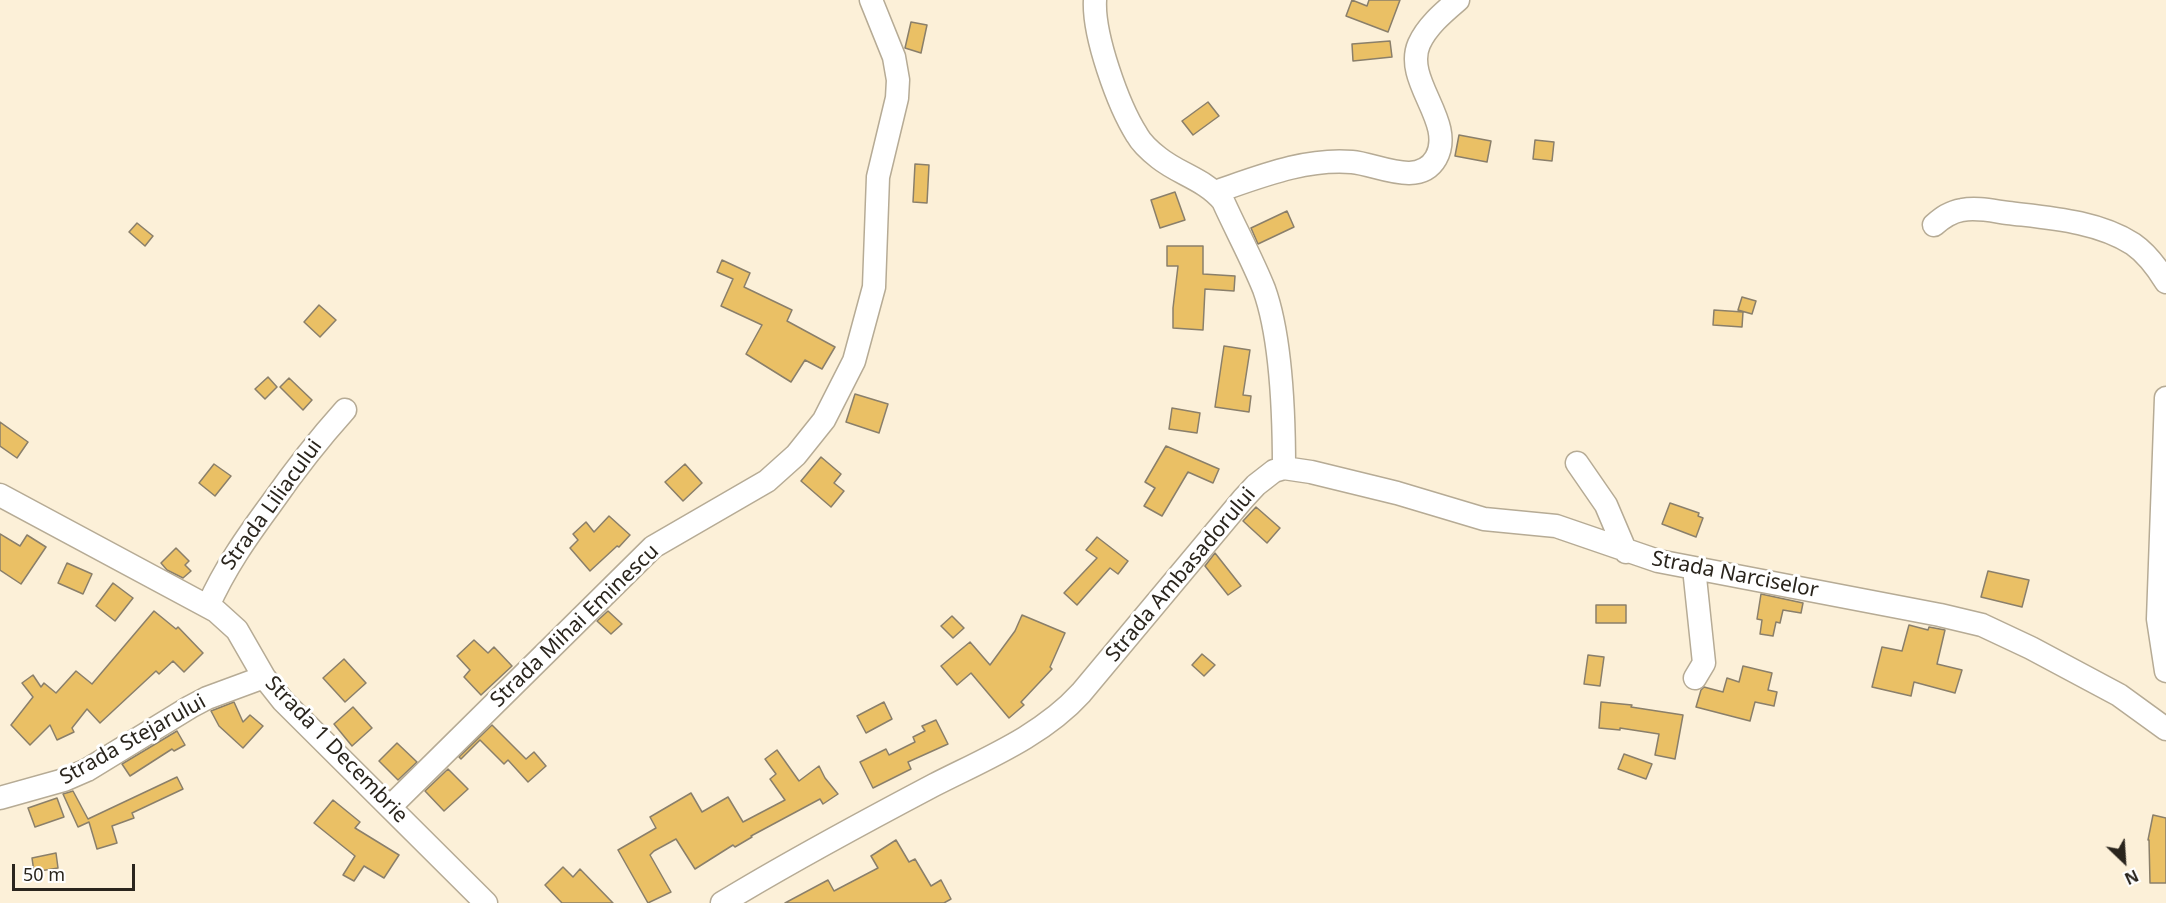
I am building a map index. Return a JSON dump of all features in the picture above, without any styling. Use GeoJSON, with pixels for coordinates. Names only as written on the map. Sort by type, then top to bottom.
{"type":"FeatureCollection","features":[{"type":"Feature","properties":{"kind":"street","name":"Strada Mihai Eminescu"},"geometry":{"type":"LineString","coordinates":[[390,807],[653,548],[766,481],[796,455],[824,420],[854,361],[874,287],[878,177],[897,99],[898,80],[894,57],[871,0]]}},
{"type":"Feature","properties":{"kind":"street"},"geometry":{"type":"LineString","coordinates":[[1095,0],[1099,32],[1115,88],[1138,137],[1160,159],[1215,192],[1222,201],[1252,264],[1270,312],[1282,409],[1284,468]]}},
{"type":"Feature","properties":{"kind":"street"},"geometry":{"type":"LineString","coordinates":[[1215,192],[1287,168],[1325,162],[1362,162],[1405,173],[1417,172],[1428,167],[1437,157],[1440,145],[1439,129],[1417,67],[1416,53],[1419,43],[1429,28],[1458,0]]}},
{"type":"Feature","properties":{"kind":"street"},"geometry":{"type":"LineString","coordinates":[[1934,225],[1953,212],[1972,209],[2077,224],[2117,236],[2132,244],[2141,251],[2166,282]]}},
{"type":"Feature","properties":{"kind":"street"},"geometry":{"type":"LineString","coordinates":[[2166,398],[2158,619],[2166,671]]}},
{"type":"Feature","properties":{"kind":"street","name":"Strada Liliacului"},"geometry":{"type":"LineString","coordinates":[[208,606],[221,576],[247,536],[310,450],[345,410]]}},
{"type":"Feature","properties":{"kind":"street"},"geometry":{"type":"LineString","coordinates":[[1577,463],[1606,505],[1626,552]]}},
{"type":"Feature","properties":{"kind":"street","name":"Strada Narciselor"},"geometry":{"type":"LineString","coordinates":[[1284,468],[1311,471],[1484,519],[1556,526],[1626,552],[1658,561],[1941,615],[1982,626],[2031,648],[2164,722]]}},
{"type":"Feature","properties":{"kind":"street","name":"Strada Ambasadorului"},"geometry":{"type":"LineString","coordinates":[[722,903],[781,867],[978,763],[1056,718],[1086,687],[1243,499],[1265,477],[1284,468]]}},
{"type":"Feature","properties":{"kind":"street","name":"Strada 1 Decembrie"},"geometry":{"type":"LineString","coordinates":[[0,495],[208,606],[227,620],[237,630],[264,677],[283,701],[486,903]]}},
{"type":"Feature","properties":{"kind":"street"},"geometry":{"type":"LineString","coordinates":[[1694,568],[1704,663],[1695,678]]}},
{"type":"Feature","properties":{"kind":"street","name":"Strada Stejarului"},"geometry":{"type":"LineString","coordinates":[[0,798],[34,790],[72,777],[104,761],[199,703],[264,677]]}},
{"type":"Feature","properties":{"kind":"building"},"geometry":{"type":"Polygon","coordinates":[[[1352,0],[1367,6],[1369,0],[1400,0],[1388,32],[1346,16],[1352,0]]]}},
{"type":"Feature","properties":{"kind":"building"},"geometry":{"type":"Polygon","coordinates":[[[911,22],[927,25],[921,53],[905,48],[911,22]]]}},
{"type":"Feature","properties":{"kind":"building"},"geometry":{"type":"Polygon","coordinates":[[[1390,41],[1392,57],[1353,61],[1352,44],[1390,41]]]}},
{"type":"Feature","properties":{"kind":"building"},"geometry":{"type":"Polygon","coordinates":[[[1208,102],[1219,116],[1193,135],[1182,121],[1208,102]]]}},
{"type":"Feature","properties":{"kind":"building"},"geometry":{"type":"Polygon","coordinates":[[[1459,135],[1491,141],[1487,162],[1455,156],[1459,135]]]}},
{"type":"Feature","properties":{"kind":"building"},"geometry":{"type":"Polygon","coordinates":[[[1535,140],[1554,142],[1552,161],[1533,159],[1535,140]]]}},
{"type":"Feature","properties":{"kind":"building"},"geometry":{"type":"Polygon","coordinates":[[[915,164],[929,165],[927,203],[913,202],[915,164]]]}},
{"type":"Feature","properties":{"kind":"building"},"geometry":{"type":"Polygon","coordinates":[[[1175,192],[1185,220],[1160,228],[1151,200],[1175,192]]]}},
{"type":"Feature","properties":{"kind":"building"},"geometry":{"type":"Polygon","coordinates":[[[1287,211],[1294,227],[1258,244],[1251,228],[1287,211]]]}},
{"type":"Feature","properties":{"kind":"building"},"geometry":{"type":"Polygon","coordinates":[[[137,223],[153,236],[145,246],[129,232],[137,223]]]}},
{"type":"Feature","properties":{"kind":"building"},"geometry":{"type":"Polygon","coordinates":[[[1167,246],[1203,246],[1203,274],[1235,276],[1234,291],[1205,289],[1203,330],[1173,328],[1178,266],[1167,266],[1167,246]]]}},
{"type":"Feature","properties":{"kind":"building"},"geometry":{"type":"Polygon","coordinates":[[[722,260],[750,273],[744,287],[792,310],[787,321],[835,347],[822,369],[805,360],[791,382],[746,354],[762,325],[721,306],[733,279],[717,272],[722,260]]]}},
{"type":"Feature","properties":{"kind":"building"},"geometry":{"type":"Polygon","coordinates":[[[1742,297],[1756,301],[1752,314],[1738,310],[1742,297]]]}},
{"type":"Feature","properties":{"kind":"building"},"geometry":{"type":"Polygon","coordinates":[[[319,305],[336,320],[320,337],[304,322],[319,305]]]}},
{"type":"Feature","properties":{"kind":"building"},"geometry":{"type":"Polygon","coordinates":[[[1714,310],[1743,312],[1742,327],[1713,325],[1714,310]]]}},
{"type":"Feature","properties":{"kind":"building"},"geometry":{"type":"Polygon","coordinates":[[[1224,346],[1250,350],[1243,395],[1251,396],[1249,412],[1215,407],[1224,346]]]}},
{"type":"Feature","properties":{"kind":"building"},"geometry":{"type":"Polygon","coordinates":[[[268,377],[277,387],[265,399],[255,389],[268,377]]]}},
{"type":"Feature","properties":{"kind":"building"},"geometry":{"type":"Polygon","coordinates":[[[289,378],[312,400],[303,410],[280,387],[289,378]]]}},
{"type":"Feature","properties":{"kind":"building"},"geometry":{"type":"Polygon","coordinates":[[[855,394],[888,404],[879,433],[846,422],[855,394]]]}},
{"type":"Feature","properties":{"kind":"building"},"geometry":{"type":"Polygon","coordinates":[[[1172,408],[1200,413],[1197,433],[1169,429],[1172,408]]]}},
{"type":"Feature","properties":{"kind":"building"},"geometry":{"type":"Polygon","coordinates":[[[0,422],[28,442],[17,458],[0,446],[0,422]]]}},
{"type":"Feature","properties":{"kind":"building"},"geometry":{"type":"Polygon","coordinates":[[[1166,446],[1219,469],[1213,483],[1188,472],[1162,516],[1144,506],[1155,488],[1145,482],[1166,446]]]}},
{"type":"Feature","properties":{"kind":"building"},"geometry":{"type":"Polygon","coordinates":[[[821,457],[841,474],[834,483],[844,491],[831,507],[801,481],[821,457]]]}},
{"type":"Feature","properties":{"kind":"building"},"geometry":{"type":"Polygon","coordinates":[[[214,464],[231,476],[215,496],[199,483],[214,464]]]}},
{"type":"Feature","properties":{"kind":"building"},"geometry":{"type":"Polygon","coordinates":[[[685,464],[702,483],[683,501],[665,482],[685,464]]]}},
{"type":"Feature","properties":{"kind":"building"},"geometry":{"type":"Polygon","coordinates":[[[1670,503],[1699,513],[1698,516],[1703,518],[1696,537],[1662,524],[1670,503]]]}},
{"type":"Feature","properties":{"kind":"building"},"geometry":{"type":"Polygon","coordinates":[[[1256,507],[1280,528],[1267,543],[1243,521],[1256,507]]]}},
{"type":"Feature","properties":{"kind":"building"},"geometry":{"type":"Polygon","coordinates":[[[609,516],[630,535],[590,571],[570,548],[578,540],[573,534],[586,522],[594,532],[609,516]]]}},
{"type":"Feature","properties":{"kind":"building"},"geometry":{"type":"Polygon","coordinates":[[[0,534],[20,546],[27,535],[46,547],[21,584],[0,570],[0,534]]]}},
{"type":"Feature","properties":{"kind":"building"},"geometry":{"type":"Polygon","coordinates":[[[1097,537],[1128,561],[1118,574],[1110,568],[1077,605],[1064,593],[1097,558],[1086,550],[1097,537]]]}},
{"type":"Feature","properties":{"kind":"building"},"geometry":{"type":"Polygon","coordinates":[[[176,548],[189,561],[185,565],[191,571],[183,578],[167,570],[161,563],[176,548]]]}},
{"type":"Feature","properties":{"kind":"building"},"geometry":{"type":"Polygon","coordinates":[[[1215,553],[1241,586],[1228,595],[1205,566],[1215,553]]]}},
{"type":"Feature","properties":{"kind":"building"},"geometry":{"type":"Polygon","coordinates":[[[67,563],[92,574],[83,594],[58,583],[67,563]]]}},
{"type":"Feature","properties":{"kind":"building"},"geometry":{"type":"Polygon","coordinates":[[[1988,571],[2029,580],[2022,607],[1981,597],[1988,571]]]}},
{"type":"Feature","properties":{"kind":"building"},"geometry":{"type":"Polygon","coordinates":[[[113,583],[133,598],[115,621],[96,606],[113,583]]]}},
{"type":"Feature","properties":{"kind":"building"},"geometry":{"type":"Polygon","coordinates":[[[1761,594],[1803,603],[1801,613],[1783,610],[1780,623],[1776,622],[1773,636],[1760,634],[1762,620],[1757,619],[1761,594]]]}},
{"type":"Feature","properties":{"kind":"building"},"geometry":{"type":"Polygon","coordinates":[[[1596,605],[1626,605],[1626,623],[1596,623],[1596,605]]]}},
{"type":"Feature","properties":{"kind":"building"},"geometry":{"type":"Polygon","coordinates":[[[154,611],[176,629],[178,627],[203,653],[184,672],[173,661],[159,674],[156,671],[100,723],[87,709],[72,728],[74,732],[57,740],[50,725],[30,745],[11,725],[33,697],[22,683],[33,675],[41,687],[44,683],[56,693],[76,671],[92,684],[154,611]]]}},
{"type":"Feature","properties":{"kind":"building"},"geometry":{"type":"Polygon","coordinates":[[[608,611],[622,624],[611,634],[597,621],[608,611]]]}},
{"type":"Feature","properties":{"kind":"building"},"geometry":{"type":"Polygon","coordinates":[[[1022,615],[1065,633],[1050,667],[1052,669],[1021,702],[1024,705],[1009,718],[971,673],[957,685],[941,666],[970,642],[990,665],[1015,631],[1022,615]]]}},
{"type":"Feature","properties":{"kind":"building"},"geometry":{"type":"Polygon","coordinates":[[[952,616],[964,628],[953,638],[941,626],[952,616]]]}},
{"type":"Feature","properties":{"kind":"building"},"geometry":{"type":"Polygon","coordinates":[[[1909,625],[1928,630],[1929,627],[1945,630],[1937,664],[1962,670],[1955,693],[1914,682],[1911,696],[1872,687],[1882,647],[1902,651],[1909,625]]]}},
{"type":"Feature","properties":{"kind":"building"},"geometry":{"type":"Polygon","coordinates":[[[474,640],[488,653],[494,647],[512,666],[481,695],[464,677],[470,670],[457,656],[474,640]]]}},
{"type":"Feature","properties":{"kind":"building"},"geometry":{"type":"Polygon","coordinates":[[[1202,654],[1215,665],[1204,676],[1192,665],[1202,654]]]}},
{"type":"Feature","properties":{"kind":"building"},"geometry":{"type":"Polygon","coordinates":[[[1588,655],[1604,657],[1600,686],[1584,684],[1588,655]]]}},
{"type":"Feature","properties":{"kind":"building"},"geometry":{"type":"Polygon","coordinates":[[[344,659],[366,683],[345,702],[323,678],[344,659]]]}},
{"type":"Feature","properties":{"kind":"building"},"geometry":{"type":"Polygon","coordinates":[[[1743,666],[1772,673],[1768,690],[1777,692],[1774,706],[1755,702],[1750,721],[1696,707],[1704,687],[1723,692],[1727,678],[1739,682],[1743,666]]]}},
{"type":"Feature","properties":{"kind":"building"},"geometry":{"type":"Polygon","coordinates":[[[234,702],[243,722],[250,715],[263,726],[243,748],[219,726],[211,711],[234,702]]]}},
{"type":"Feature","properties":{"kind":"building"},"geometry":{"type":"Polygon","coordinates":[[[884,702],[892,719],[866,733],[857,716],[884,702]]]}},
{"type":"Feature","properties":{"kind":"building"},"geometry":{"type":"Polygon","coordinates":[[[1601,702],[1632,705],[1631,707],[1683,715],[1675,759],[1655,755],[1659,734],[1620,728],[1620,730],[1599,728],[1601,702]]]}},
{"type":"Feature","properties":{"kind":"building"},"geometry":{"type":"Polygon","coordinates":[[[353,707],[372,728],[352,746],[334,724],[353,707]]]}},
{"type":"Feature","properties":{"kind":"building"},"geometry":{"type":"Polygon","coordinates":[[[936,720],[948,744],[908,762],[911,769],[873,788],[860,762],[886,749],[889,755],[915,742],[913,737],[925,731],[922,726],[936,720]]]}},
{"type":"Feature","properties":{"kind":"building"},"geometry":{"type":"Polygon","coordinates":[[[492,725],[526,759],[534,752],[546,766],[528,782],[508,760],[504,764],[480,740],[461,759],[459,757],[492,725]]]}},
{"type":"Feature","properties":{"kind":"building"},"geometry":{"type":"Polygon","coordinates":[[[177,731],[185,745],[174,751],[172,749],[130,776],[122,764],[177,731]]]}},
{"type":"Feature","properties":{"kind":"building"},"geometry":{"type":"Polygon","coordinates":[[[397,743],[417,762],[398,780],[379,761],[397,743]]]}},
{"type":"Feature","properties":{"kind":"building"},"geometry":{"type":"Polygon","coordinates":[[[777,750],[799,781],[819,766],[838,794],[823,804],[820,799],[735,847],[733,845],[695,869],[676,839],[654,851],[650,855],[671,892],[648,903],[618,850],[656,828],[650,817],[691,793],[702,812],[728,797],[743,822],[785,800],[770,779],[776,774],[765,759],[777,750]]]}},
{"type":"Feature","properties":{"kind":"building"},"geometry":{"type":"Polygon","coordinates":[[[1624,754],[1652,764],[1646,779],[1618,769],[1624,754]]]}},
{"type":"Feature","properties":{"kind":"building"},"geometry":{"type":"Polygon","coordinates":[[[448,769],[468,789],[444,811],[425,791],[448,769]]]}},
{"type":"Feature","properties":{"kind":"building"},"geometry":{"type":"Polygon","coordinates":[[[177,777],[183,789],[132,813],[134,818],[112,826],[117,843],[97,849],[89,822],[78,827],[63,794],[73,791],[88,819],[177,777]]]}},
{"type":"Feature","properties":{"kind":"building"},"geometry":{"type":"Polygon","coordinates":[[[57,798],[64,817],[35,827],[28,808],[57,798]]]}},
{"type":"Feature","properties":{"kind":"building"},"geometry":{"type":"Polygon","coordinates":[[[333,800],[360,822],[355,828],[399,855],[384,878],[364,866],[354,881],[343,875],[355,856],[314,823],[333,800]]]}},
{"type":"Feature","properties":{"kind":"building"},"geometry":{"type":"Polygon","coordinates":[[[2153,815],[2166,818],[2166,883],[2150,883],[2148,840],[2153,815]]]}},
{"type":"Feature","properties":{"kind":"building"},"geometry":{"type":"Polygon","coordinates":[[[896,840],[909,862],[915,859],[931,886],[941,880],[951,899],[944,903],[785,903],[828,880],[834,891],[878,868],[871,856],[896,840]]]}},
{"type":"Feature","properties":{"kind":"building"},"geometry":{"type":"Polygon","coordinates":[[[56,853],[58,868],[34,872],[32,858],[56,853]]]}},
{"type":"Feature","properties":{"kind":"building"},"geometry":{"type":"Polygon","coordinates":[[[563,867],[573,877],[580,869],[613,903],[562,903],[545,885],[563,867]]]}}]}
